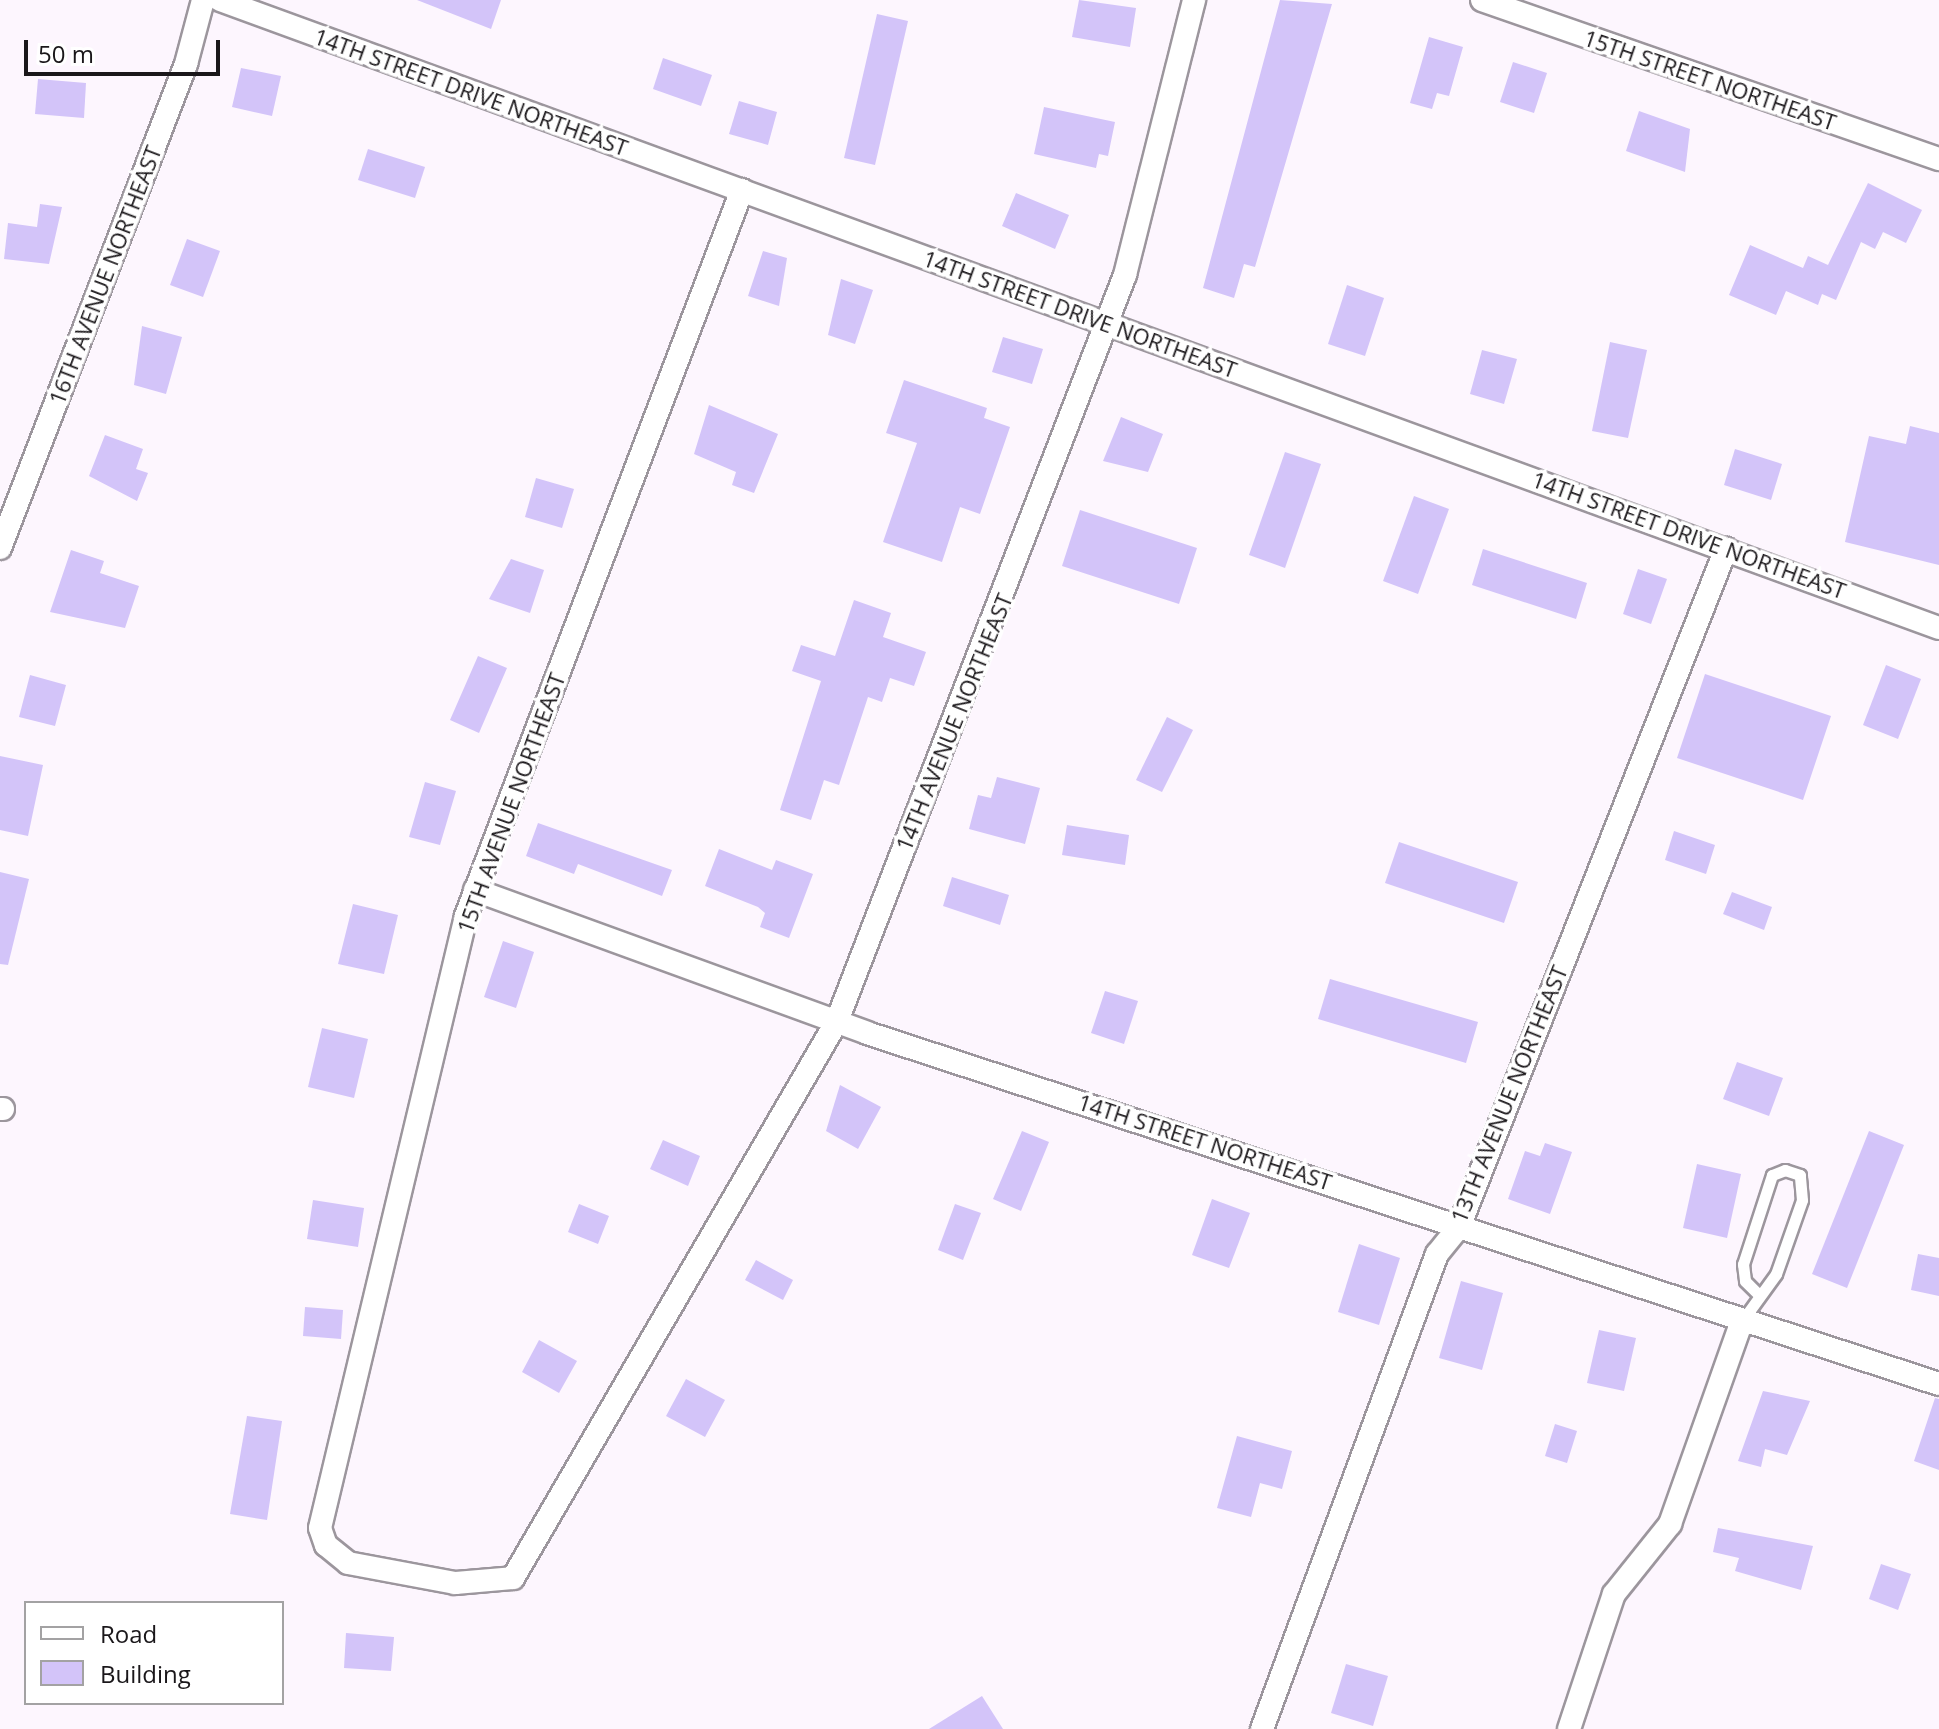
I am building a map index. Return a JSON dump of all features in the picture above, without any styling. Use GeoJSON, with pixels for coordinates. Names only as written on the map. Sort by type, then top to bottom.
{"type":"FeatureCollection","features":[{"type":"Feature","properties":{"kind":"street","name":"16TH AVENUE NORTHEAST"},"geometry":{"type":"LineString","coordinates":[[0,548],[186,64],[203,0]]}},
{"type":"Feature","properties":{"kind":"street","name":"14TH STREET DRIVE NORTHEAST"},"geometry":{"type":"LineString","coordinates":[[220,0],[1939,628]]}},
{"type":"Feature","properties":{"kind":"street","name":"14TH AVENUE NORTHEAST"},"geometry":{"type":"LineString","coordinates":[[320,1528],[326,1545],[348,1563],[455,1583],[513,1578],[837,1021],[1107,323],[1194,0]]}},
{"type":"Feature","properties":{"kind":"street","name":"15TH STREET NORTHEAST"},"geometry":{"type":"LineString","coordinates":[[1482,0],[1939,159]]}},
{"type":"Feature","properties":{"kind":"street","name":"15TH AVENUE NORTHEAST"},"geometry":{"type":"LineString","coordinates":[[320,1528],[475,890],[742,190]]}},
{"type":"Feature","properties":{"kind":"street","name":"13TH AVENUE NORTHEAST"},"geometry":{"type":"LineString","coordinates":[[1262,1729],[1437,1254],[1459,1227],[1726,549]]}},
{"type":"Feature","properties":{"kind":"street","name":"14TH STREET NORTHEAST"},"geometry":{"type":"LineString","coordinates":[[475,890],[837,1021],[1939,1384]]}},
{"type":"Feature","properties":{"kind":"street"},"geometry":{"type":"LineString","coordinates":[[1569,1729],[1614,1594],[1670,1524],[1742,1321]]}},
{"type":"Feature","properties":{"kind":"lane"},"geometry":{"type":"LineString","coordinates":[[1742,1321],[1758,1294],[1776,1274],[1802,1200],[1800,1175],[1785,1170],[1772,1175],[1743,1264],[1745,1281],[1758,1294]]}},
{"type":"Feature","properties":{"kind":"building"},"geometry":{"type":"Polygon","coordinates":[[[417,0],[501,0],[491,29],[417,0]]]}},
{"type":"Feature","properties":{"kind":"building"},"geometry":{"type":"Polygon","coordinates":[[[1079,0],[1136,8],[1130,47],[1072,37],[1079,0]]]}},
{"type":"Feature","properties":{"kind":"building"},"geometry":{"type":"Polygon","coordinates":[[[1280,0],[1332,4],[1255,267],[1244,264],[1234,298],[1203,288],[1280,0]]]}},
{"type":"Feature","properties":{"kind":"building"},"geometry":{"type":"Polygon","coordinates":[[[877,14],[908,21],[875,165],[844,158],[877,14]]]}},
{"type":"Feature","properties":{"kind":"building"},"geometry":{"type":"Polygon","coordinates":[[[1429,37],[1463,47],[1449,96],[1437,93],[1432,109],[1410,103],[1429,37]]]}},
{"type":"Feature","properties":{"kind":"building"},"geometry":{"type":"Polygon","coordinates":[[[663,58],[712,75],[701,106],[653,89],[663,58]]]}},
{"type":"Feature","properties":{"kind":"building"},"geometry":{"type":"Polygon","coordinates":[[[1513,62],[1547,73],[1534,113],[1500,102],[1513,62]]]}},
{"type":"Feature","properties":{"kind":"building"},"geometry":{"type":"Polygon","coordinates":[[[241,68],[281,76],[272,116],[232,107],[241,68]]]}},
{"type":"Feature","properties":{"kind":"building"},"geometry":{"type":"Polygon","coordinates":[[[38,79],[86,83],[84,118],[35,114],[38,79]]]}},
{"type":"Feature","properties":{"kind":"building"},"geometry":{"type":"Polygon","coordinates":[[[739,101],[777,112],[768,145],[729,134],[739,101]]]}},
{"type":"Feature","properties":{"kind":"building"},"geometry":{"type":"Polygon","coordinates":[[[1044,107],[1115,122],[1108,156],[1099,154],[1096,168],[1034,154],[1044,107]]]}},
{"type":"Feature","properties":{"kind":"building"},"geometry":{"type":"Polygon","coordinates":[[[1639,111],[1690,129],[1685,172],[1626,151],[1639,111]]]}},
{"type":"Feature","properties":{"kind":"building"},"geometry":{"type":"Polygon","coordinates":[[[368,149],[425,167],[415,198],[358,180],[368,149]]]}},
{"type":"Feature","properties":{"kind":"building"},"geometry":{"type":"Polygon","coordinates":[[[1868,183],[1922,210],[1906,243],[1883,232],[1875,249],[1861,242],[1836,300],[1822,294],[1818,305],[1786,291],[1776,315],[1729,295],[1750,245],[1803,268],[1808,256],[1828,265],[1868,183]]]}},
{"type":"Feature","properties":{"kind":"building"},"geometry":{"type":"Polygon","coordinates":[[[1016,193],[1069,215],[1055,249],[1002,226],[1016,193]]]}},
{"type":"Feature","properties":{"kind":"building"},"geometry":{"type":"Polygon","coordinates":[[[40,204],[62,207],[49,264],[4,259],[8,223],[37,227],[40,204]]]}},
{"type":"Feature","properties":{"kind":"building"},"geometry":{"type":"Polygon","coordinates":[[[187,239],[220,251],[203,297],[170,285],[187,239]]]}},
{"type":"Feature","properties":{"kind":"building"},"geometry":{"type":"Polygon","coordinates":[[[763,251],[787,258],[779,306],[748,296],[763,251]]]}},
{"type":"Feature","properties":{"kind":"building"},"geometry":{"type":"Polygon","coordinates":[[[841,279],[873,290],[855,344],[828,335],[841,279]]]}},
{"type":"Feature","properties":{"kind":"building"},"geometry":{"type":"Polygon","coordinates":[[[1347,285],[1384,298],[1365,356],[1328,344],[1347,285]]]}},
{"type":"Feature","properties":{"kind":"building"},"geometry":{"type":"Polygon","coordinates":[[[142,326],[182,337],[166,394],[134,385],[142,326]]]}},
{"type":"Feature","properties":{"kind":"building"},"geometry":{"type":"Polygon","coordinates":[[[1003,337],[1043,349],[1032,384],[992,372],[1003,337]]]}},
{"type":"Feature","properties":{"kind":"building"},"geometry":{"type":"Polygon","coordinates":[[[1610,342],[1647,350],[1628,438],[1592,431],[1610,342]]]}},
{"type":"Feature","properties":{"kind":"building"},"geometry":{"type":"Polygon","coordinates":[[[1482,350],[1517,359],[1504,404],[1470,394],[1482,350]]]}},
{"type":"Feature","properties":{"kind":"building"},"geometry":{"type":"Polygon","coordinates":[[[904,380],[987,408],[984,418],[1010,427],[980,514],[960,507],[942,562],[883,542],[917,443],[886,433],[904,380]]]}},
{"type":"Feature","properties":{"kind":"building"},"geometry":{"type":"Polygon","coordinates":[[[709,405],[778,434],[754,493],[732,485],[736,472],[694,454],[709,405]]]}},
{"type":"Feature","properties":{"kind":"building"},"geometry":{"type":"Polygon","coordinates":[[[1121,417],[1163,434],[1148,472],[1103,461],[1121,417]]]}},
{"type":"Feature","properties":{"kind":"building"},"geometry":{"type":"Polygon","coordinates":[[[1910,426],[1939,433],[1939,565],[1845,542],[1869,436],[1906,444],[1910,426]]]}},
{"type":"Feature","properties":{"kind":"building"},"geometry":{"type":"Polygon","coordinates":[[[105,435],[143,449],[136,469],[148,473],[137,501],[89,476],[105,435]]]}},
{"type":"Feature","properties":{"kind":"building"},"geometry":{"type":"Polygon","coordinates":[[[1735,449],[1782,464],[1771,500],[1724,485],[1735,449]]]}},
{"type":"Feature","properties":{"kind":"building"},"geometry":{"type":"Polygon","coordinates":[[[1285,452],[1321,464],[1285,568],[1249,555],[1285,452]]]}},
{"type":"Feature","properties":{"kind":"building"},"geometry":{"type":"Polygon","coordinates":[[[536,478],[574,489],[562,528],[525,517],[536,478]]]}},
{"type":"Feature","properties":{"kind":"building"},"geometry":{"type":"Polygon","coordinates":[[[1414,496],[1449,509],[1418,594],[1383,581],[1414,496]]]}},
{"type":"Feature","properties":{"kind":"building"},"geometry":{"type":"Polygon","coordinates":[[[1080,510],[1197,548],[1179,604],[1062,566],[1080,510]]]}},
{"type":"Feature","properties":{"kind":"building"},"geometry":{"type":"Polygon","coordinates":[[[1483,549],[1587,583],[1576,619],[1472,585],[1483,549]]]}},
{"type":"Feature","properties":{"kind":"building"},"geometry":{"type":"Polygon","coordinates":[[[71,550],[104,561],[100,573],[139,586],[125,628],[50,612],[71,550]]]}},
{"type":"Feature","properties":{"kind":"building"},"geometry":{"type":"Polygon","coordinates":[[[511,559],[544,570],[530,613],[489,599],[511,559]]]}},
{"type":"Feature","properties":{"kind":"building"},"geometry":{"type":"Polygon","coordinates":[[[1638,569],[1667,579],[1651,624],[1623,614],[1638,569]]]}},
{"type":"Feature","properties":{"kind":"building"},"geometry":{"type":"Polygon","coordinates":[[[854,600],[891,613],[883,637],[926,652],[914,686],[890,678],[882,702],[868,697],[839,785],[824,780],[811,820],[780,810],[821,681],[792,671],[801,645],[835,656],[854,600]]]}},
{"type":"Feature","properties":{"kind":"building"},"geometry":{"type":"Polygon","coordinates":[[[478,656],[507,668],[479,733],[450,720],[478,656]]]}},
{"type":"Feature","properties":{"kind":"building"},"geometry":{"type":"Polygon","coordinates":[[[1886,665],[1921,679],[1898,739],[1863,725],[1886,665]]]}},
{"type":"Feature","properties":{"kind":"building"},"geometry":{"type":"Polygon","coordinates":[[[1705,674],[1831,716],[1803,800],[1677,758],[1705,674]]]}},
{"type":"Feature","properties":{"kind":"building"},"geometry":{"type":"Polygon","coordinates":[[[30,675],[66,685],[55,726],[19,717],[30,675]]]}},
{"type":"Feature","properties":{"kind":"building"},"geometry":{"type":"Polygon","coordinates":[[[1167,717],[1193,730],[1162,792],[1136,780],[1167,717]]]}},
{"type":"Feature","properties":{"kind":"building"},"geometry":{"type":"Polygon","coordinates":[[[0,756],[43,765],[28,836],[0,830],[0,756]]]}},
{"type":"Feature","properties":{"kind":"building"},"geometry":{"type":"Polygon","coordinates":[[[997,777],[1040,788],[1025,844],[969,829],[978,795],[991,798],[997,777]]]}},
{"type":"Feature","properties":{"kind":"building"},"geometry":{"type":"Polygon","coordinates":[[[425,782],[456,791],[440,845],[409,837],[425,782]]]}},
{"type":"Feature","properties":{"kind":"building"},"geometry":{"type":"Polygon","coordinates":[[[538,823],[672,870],[662,896],[578,864],[574,874],[526,856],[538,823]]]}},
{"type":"Feature","properties":{"kind":"building"},"geometry":{"type":"Polygon","coordinates":[[[1067,825],[1129,835],[1125,865],[1062,855],[1067,825]]]}},
{"type":"Feature","properties":{"kind":"building"},"geometry":{"type":"Polygon","coordinates":[[[1674,831],[1715,845],[1706,874],[1665,860],[1674,831]]]}},
{"type":"Feature","properties":{"kind":"building"},"geometry":{"type":"Polygon","coordinates":[[[1399,842],[1518,882],[1504,923],[1385,883],[1399,842]]]}},
{"type":"Feature","properties":{"kind":"building"},"geometry":{"type":"Polygon","coordinates":[[[719,849],[772,870],[776,860],[813,874],[789,938],[760,927],[765,913],[758,907],[705,886],[719,849]]]}},
{"type":"Feature","properties":{"kind":"building"},"geometry":{"type":"Polygon","coordinates":[[[0,872],[29,879],[8,965],[0,964],[0,872]]]}},
{"type":"Feature","properties":{"kind":"building"},"geometry":{"type":"Polygon","coordinates":[[[952,877],[1009,895],[1000,925],[943,906],[952,877]]]}},
{"type":"Feature","properties":{"kind":"building"},"geometry":{"type":"Polygon","coordinates":[[[1732,892],[1772,907],[1764,930],[1723,914],[1732,892]]]}},
{"type":"Feature","properties":{"kind":"building"},"geometry":{"type":"Polygon","coordinates":[[[353,904],[398,915],[384,974],[338,964],[353,904]]]}},
{"type":"Feature","properties":{"kind":"building"},"geometry":{"type":"Polygon","coordinates":[[[503,941],[534,952],[516,1008],[484,997],[503,941]]]}},
{"type":"Feature","properties":{"kind":"building"},"geometry":{"type":"Polygon","coordinates":[[[1330,979],[1478,1022],[1466,1063],[1318,1019],[1330,979]]]}},
{"type":"Feature","properties":{"kind":"building"},"geometry":{"type":"Polygon","coordinates":[[[1105,991],[1138,1001],[1124,1044],[1091,1033],[1105,991]]]}},
{"type":"Feature","properties":{"kind":"building"},"geometry":{"type":"Polygon","coordinates":[[[322,1028],[368,1039],[354,1098],[308,1087],[322,1028]]]}},
{"type":"Feature","properties":{"kind":"building"},"geometry":{"type":"Polygon","coordinates":[[[1737,1062],[1783,1078],[1769,1116],[1723,1099],[1737,1062]]]}},
{"type":"Feature","properties":{"kind":"building"},"geometry":{"type":"Polygon","coordinates":[[[840,1085],[881,1107],[858,1149],[826,1131],[840,1085]]]}},
{"type":"Feature","properties":{"kind":"building"},"geometry":{"type":"Polygon","coordinates":[[[1022,1131],[1049,1142],[1021,1211],[993,1199],[1022,1131]]]}},
{"type":"Feature","properties":{"kind":"building"},"geometry":{"type":"Polygon","coordinates":[[[1869,1131],[1904,1145],[1847,1288],[1812,1274],[1869,1131]]]}},
{"type":"Feature","properties":{"kind":"building"},"geometry":{"type":"Polygon","coordinates":[[[663,1140],[700,1156],[688,1186],[650,1169],[663,1140]]]}},
{"type":"Feature","properties":{"kind":"building"},"geometry":{"type":"Polygon","coordinates":[[[1545,1143],[1572,1152],[1550,1214],[1508,1199],[1525,1151],[1540,1156],[1545,1143]]]}},
{"type":"Feature","properties":{"kind":"building"},"geometry":{"type":"Polygon","coordinates":[[[1697,1164],[1741,1174],[1727,1238],[1683,1228],[1697,1164]]]}},
{"type":"Feature","properties":{"kind":"building"},"geometry":{"type":"Polygon","coordinates":[[[1212,1199],[1250,1213],[1229,1268],[1192,1255],[1212,1199]]]}},
{"type":"Feature","properties":{"kind":"building"},"geometry":{"type":"Polygon","coordinates":[[[313,1200],[364,1208],[358,1247],[307,1239],[313,1200]]]}},
{"type":"Feature","properties":{"kind":"building"},"geometry":{"type":"Polygon","coordinates":[[[579,1204],[609,1216],[598,1244],[568,1232],[579,1204]]]}},
{"type":"Feature","properties":{"kind":"building"},"geometry":{"type":"Polygon","coordinates":[[[955,1204],[981,1213],[963,1260],[938,1250],[955,1204]]]}},
{"type":"Feature","properties":{"kind":"building"},"geometry":{"type":"Polygon","coordinates":[[[1359,1244],[1400,1258],[1379,1325],[1338,1312],[1359,1244]]]}},
{"type":"Feature","properties":{"kind":"building"},"geometry":{"type":"Polygon","coordinates":[[[1918,1254],[1939,1258],[1939,1296],[1911,1290],[1918,1254]]]}},
{"type":"Feature","properties":{"kind":"building"},"geometry":{"type":"Polygon","coordinates":[[[756,1260],[793,1280],[783,1300],[745,1280],[756,1260]]]}},
{"type":"Feature","properties":{"kind":"building"},"geometry":{"type":"Polygon","coordinates":[[[1461,1281],[1503,1293],[1482,1370],[1439,1358],[1461,1281]]]}},
{"type":"Feature","properties":{"kind":"building"},"geometry":{"type":"Polygon","coordinates":[[[305,1307],[343,1310],[341,1339],[303,1336],[305,1307]]]}},
{"type":"Feature","properties":{"kind":"building"},"geometry":{"type":"Polygon","coordinates":[[[1599,1330],[1636,1338],[1624,1391],[1587,1383],[1599,1330]]]}},
{"type":"Feature","properties":{"kind":"building"},"geometry":{"type":"Polygon","coordinates":[[[539,1340],[577,1361],[559,1393],[522,1372],[539,1340]]]}},
{"type":"Feature","properties":{"kind":"building"},"geometry":{"type":"Polygon","coordinates":[[[686,1379],[725,1400],[705,1437],[666,1416],[686,1379]]]}},
{"type":"Feature","properties":{"kind":"building"},"geometry":{"type":"Polygon","coordinates":[[[1763,1391],[1810,1401],[1787,1455],[1765,1449],[1761,1467],[1738,1461],[1763,1391]]]}},
{"type":"Feature","properties":{"kind":"building"},"geometry":{"type":"Polygon","coordinates":[[[1935,1398],[1939,1399],[1939,1470],[1914,1461],[1935,1398]]]}},
{"type":"Feature","properties":{"kind":"building"},"geometry":{"type":"Polygon","coordinates":[[[247,1416],[282,1421],[267,1520],[230,1514],[247,1416]]]}},
{"type":"Feature","properties":{"kind":"building"},"geometry":{"type":"Polygon","coordinates":[[[1555,1424],[1577,1431],[1567,1463],[1545,1456],[1555,1424]]]}},
{"type":"Feature","properties":{"kind":"building"},"geometry":{"type":"Polygon","coordinates":[[[1237,1436],[1292,1451],[1282,1489],[1260,1483],[1251,1517],[1217,1508],[1237,1436]]]}},
{"type":"Feature","properties":{"kind":"building"},"geometry":{"type":"Polygon","coordinates":[[[1718,1528],[1813,1546],[1801,1590],[1735,1571],[1739,1558],[1713,1552],[1718,1528]]]}},
{"type":"Feature","properties":{"kind":"building"},"geometry":{"type":"Polygon","coordinates":[[[1881,1564],[1911,1574],[1898,1610],[1869,1599],[1881,1564]]]}},
{"type":"Feature","properties":{"kind":"building"},"geometry":{"type":"Polygon","coordinates":[[[346,1633],[394,1637],[391,1671],[344,1668],[346,1633]]]}},
{"type":"Feature","properties":{"kind":"building"},"geometry":{"type":"Polygon","coordinates":[[[1346,1664],[1388,1676],[1373,1726],[1331,1713],[1346,1664]]]}},
{"type":"Feature","properties":{"kind":"building"},"geometry":{"type":"Polygon","coordinates":[[[982,1696],[1003,1729],[929,1729],[982,1696]]]}}]}
